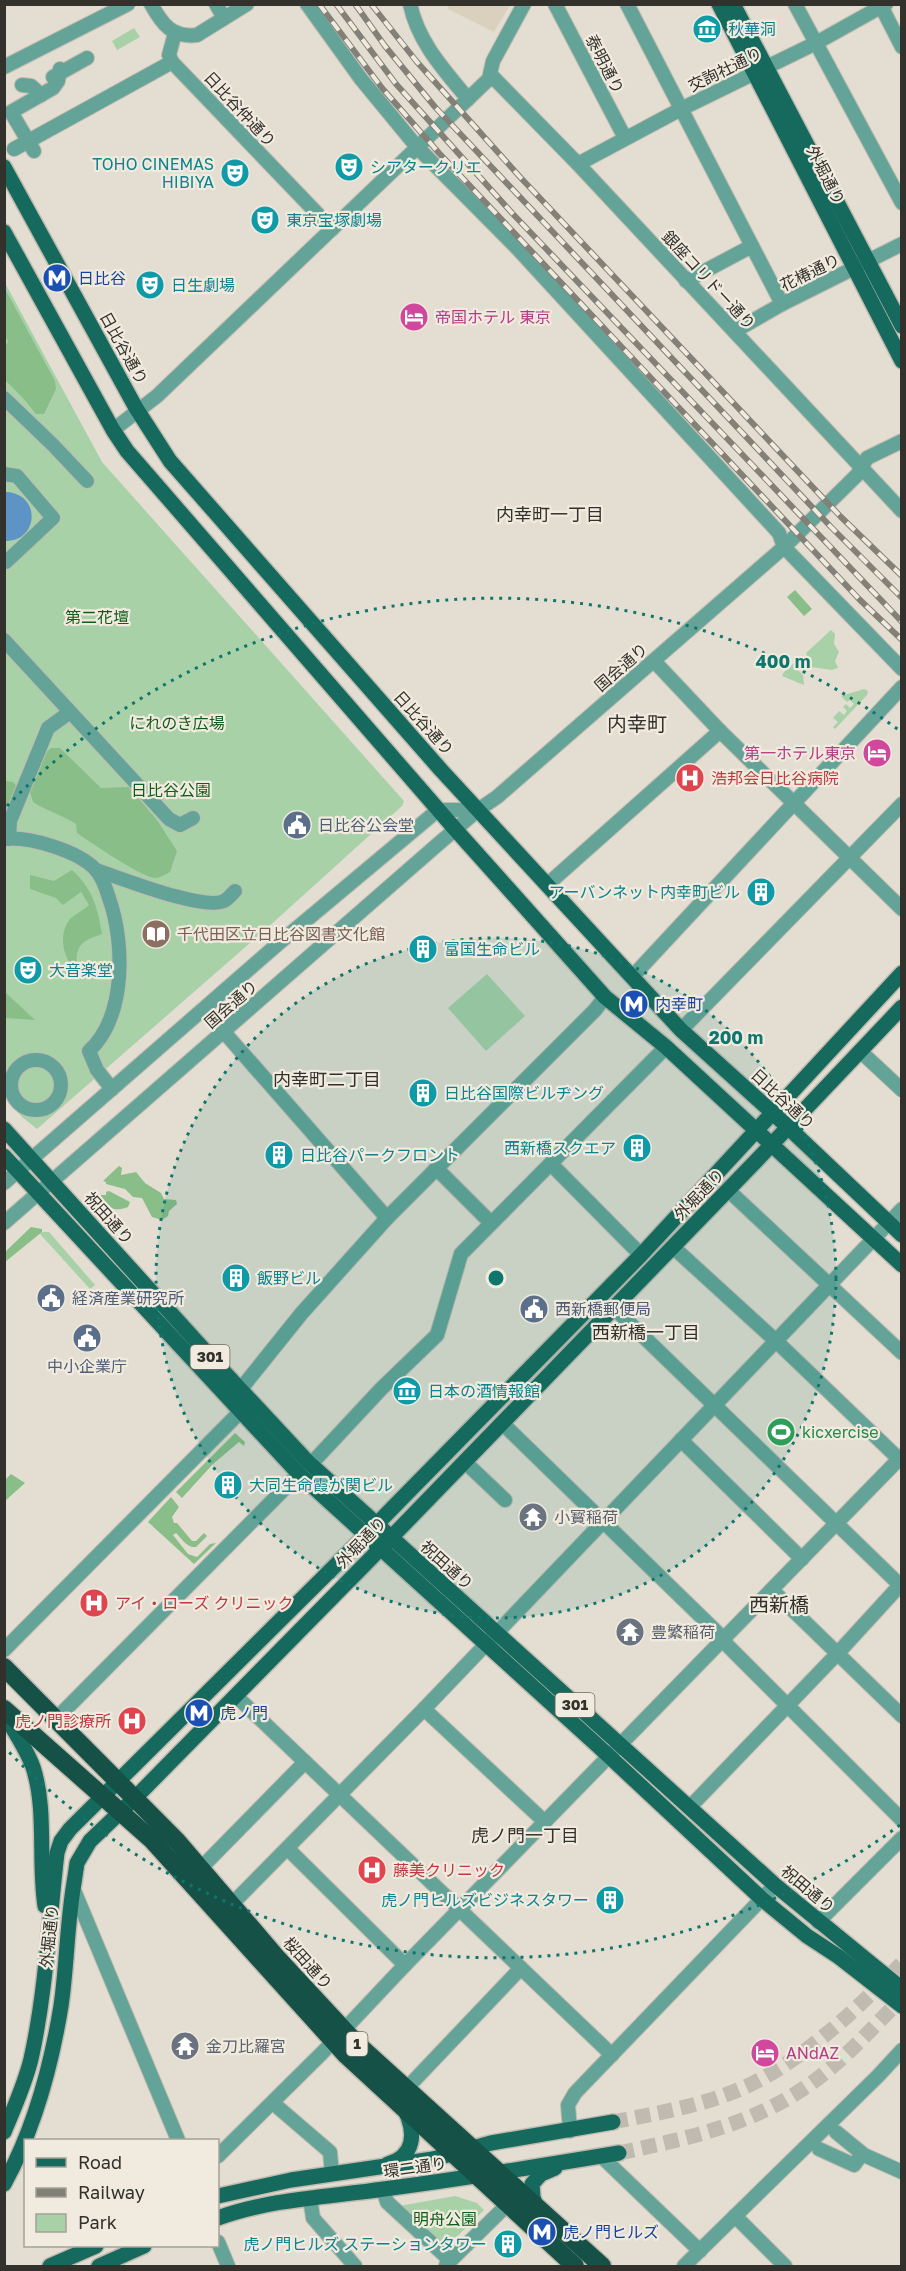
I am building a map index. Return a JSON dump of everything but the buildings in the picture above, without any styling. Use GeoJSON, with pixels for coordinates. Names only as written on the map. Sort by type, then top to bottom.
{"type":"FeatureCollection","features":[{"type":"Feature","properties":{"kind":"highway","name":"桜田通り"},"geometry":{"type":"LineString","coordinates":[[4,1667],[135,1798],[201,1868],[339,2036],[346,2055],[575,2266]]}},
{"type":"Feature","properties":{"kind":"highway","name":"桜田通り"},"geometry":{"type":"LineString","coordinates":[[4,1709],[152,1840],[339,2036],[406,2089],[602,2266]]}},
{"type":"Feature","properties":{"kind":"main road","name":"外堀通り"},"geometry":{"type":"LineString","coordinates":[[719,4],[760,70],[862,265],[902,361]]}},
{"type":"Feature","properties":{"kind":"main road","name":"外堀通り"},"geometry":{"type":"LineString","coordinates":[[733,4],[760,70]]}},
{"type":"Feature","properties":{"kind":"main road","name":"日比谷通り"},"geometry":{"type":"LineString","coordinates":[[4,167],[138,411],[170,461],[478,810],[681,1030],[773,1113],[902,1236]]}},
{"type":"Feature","properties":{"kind":"main road"},"geometry":{"type":"LineString","coordinates":[[4,232],[112,430],[127,451],[235,578],[605,997],[666,1047],[902,1265]]}},
{"type":"Feature","properties":{"kind":"main road","name":"外堀通り"},"geometry":{"type":"LineString","coordinates":[[862,265],[902,326]]}},
{"type":"Feature","properties":{"kind":"main road","name":"外堀通り"},"geometry":{"type":"LineString","coordinates":[[4,2132],[23,2086],[31,2058],[41,2000],[57,1853],[61,1841],[70,1829],[371,1530],[641,1255],[902,973]]}},
{"type":"Feature","properties":{"kind":"main road","name":"外堀通り"},"geometry":{"type":"LineString","coordinates":[[4,2184],[13,2168],[38,2102],[51,2053],[61,2004],[77,1863],[90,1841],[465,1462],[901,1007]]}},
{"type":"Feature","properties":{"kind":"main road","name":"祝田通り"},"geometry":{"type":"LineString","coordinates":[[4,1129],[240,1400],[305,1469]]}},
{"type":"Feature","properties":{"kind":"main road","name":"祝田通り"},"geometry":{"type":"LineString","coordinates":[[4,1156],[305,1469],[615,1751],[762,1899],[807,1936],[902,2006]]}},
{"type":"Feature","properties":{"kind":"main road"},"geometry":{"type":"LineString","coordinates":[[4,1714],[33,1767],[37,1787],[41,1871],[49,1927]]}},
{"type":"Feature","properties":{"kind":"main road","name":"祝田通り"},"geometry":{"type":"LineString","coordinates":[[615,1751],[689,1808],[818,1922],[902,1989]]}},
{"type":"Feature","properties":{"kind":"main road"},"geometry":{"type":"LineString","coordinates":[[367,2170],[398,2161],[409,2147],[413,2134],[405,2110]]}},
{"type":"Feature","properties":{"kind":"main road","name":"環二通り"},"geometry":{"type":"LineString","coordinates":[[219,2196],[291,2180],[453,2155],[491,2143],[613,2122]]}},
{"type":"Feature","properties":{"kind":"main road","name":"環二通り"},"geometry":{"type":"LineString","coordinates":[[219,2218],[240,2210],[619,2153]]}},
{"type":"Feature","properties":{"kind":"main road"},"geometry":{"type":"LineString","coordinates":[[536,2207],[531,2188],[537,2177],[571,2161]]}},
{"type":"Feature","properties":{"kind":"main road"},"geometry":{"type":"LineString","coordinates":[[50,2266],[94,2247]]}},
{"type":"Feature","properties":{"kind":"main road"},"geometry":{"type":"LineString","coordinates":[[99,2266],[142,2247]]}},
{"type":"Feature","properties":{"kind":"street"},"geometry":{"type":"LineString","coordinates":[[4,67],[128,4]]}},
{"type":"Feature","properties":{"kind":"street"},"geometry":{"type":"LineString","coordinates":[[151,4],[166,27],[176,33],[197,35],[247,4]]}},
{"type":"Feature","properties":{"kind":"street"},"geometry":{"type":"LineString","coordinates":[[216,4],[224,18]]}},
{"type":"Feature","properties":{"kind":"street"},"geometry":{"type":"LineString","coordinates":[[307,4],[361,79],[417,147],[518,249],[621,359],[779,533],[784,547],[902,669]]}},
{"type":"Feature","properties":{"kind":"street"},"geometry":{"type":"LineString","coordinates":[[410,4],[416,27],[428,48],[468,99]]}},
{"type":"Feature","properties":{"kind":"street"},"geometry":{"type":"LineString","coordinates":[[112,430],[157,396],[468,99],[491,75],[493,61],[524,4]]}},
{"type":"Feature","properties":{"kind":"street","name":"泰明通り"},"geometry":{"type":"LineString","coordinates":[[555,4],[625,138]]}},
{"type":"Feature","properties":{"kind":"street"},"geometry":{"type":"LineString","coordinates":[[627,4],[782,304]]}},
{"type":"Feature","properties":{"kind":"street"},"geometry":{"type":"LineString","coordinates":[[795,4],[902,203]]}},
{"type":"Feature","properties":{"kind":"street"},"geometry":{"type":"LineString","coordinates":[[882,5],[902,47]]}},
{"type":"Feature","properties":{"kind":"street","name":"交詢社通り"},"geometry":{"type":"LineString","coordinates":[[578,164],[681,109],[816,43],[882,5]]}},
{"type":"Feature","properties":{"kind":"street"},"geometry":{"type":"LineString","coordinates":[[14,149],[172,62],[169,55],[176,33]]}},
{"type":"Feature","properties":{"kind":"street"},"geometry":{"type":"LineString","coordinates":[[4,105],[87,58]]}},
{"type":"Feature","properties":{"kind":"street","name":"日比谷仲通り"},"geometry":{"type":"LineString","coordinates":[[172,62],[332,229]]}},
{"type":"Feature","properties":{"kind":"street"},"geometry":{"type":"LineString","coordinates":[[34,151],[11,112],[53,88],[58,81],[60,69]]}},
{"type":"Feature","properties":{"kind":"street","name":"銀座コリドー通り"},"geometry":{"type":"LineString","coordinates":[[491,75],[578,164],[902,511]]}},
{"type":"Feature","properties":{"kind":"street"},"geometry":{"type":"LineString","coordinates":[[22,85],[32,86],[41,94]]}},
{"type":"Feature","properties":{"kind":"street","name":"花椿通り"},"geometry":{"type":"LineString","coordinates":[[735,331],[782,304],[902,244]]}},
{"type":"Feature","properties":{"kind":"street"},"geometry":{"type":"LineString","coordinates":[[686,281],[752,246]]}},
{"type":"Feature","properties":{"kind":"street"},"geometry":{"type":"LineString","coordinates":[[4,398],[87,481]]}},
{"type":"Feature","properties":{"kind":"street","name":"国会通り"},"geometry":{"type":"LineString","coordinates":[[4,1223],[455,829],[497,797],[784,547],[857,475],[867,458],[902,441]]}},
{"type":"Feature","properties":{"kind":"street"},"geometry":{"type":"LineString","coordinates":[[4,474],[17,476],[53,518],[6,562],[4,560]]}},
{"type":"Feature","properties":{"kind":"street"},"geometry":{"type":"LineString","coordinates":[[4,640],[169,819],[180,825],[193,818]]}},
{"type":"Feature","properties":{"kind":"street"},"geometry":{"type":"LineString","coordinates":[[654,661],[720,731],[902,909]]}},
{"type":"Feature","properties":{"kind":"street"},"geometry":{"type":"LineString","coordinates":[[632,977],[902,687]]}},
{"type":"Feature","properties":{"kind":"street"},"geometry":{"type":"LineString","coordinates":[[70,712],[48,728],[10,821],[7,839],[57,848],[81,859],[96,870],[155,891],[206,903],[224,901],[235,891]]}},
{"type":"Feature","properties":{"kind":"street"},"geometry":{"type":"LineString","coordinates":[[548,885],[720,731]]}},
{"type":"Feature","properties":{"kind":"street"},"geometry":{"type":"LineString","coordinates":[[681,1030],[902,804]]}},
{"type":"Feature","properties":{"kind":"street"},"geometry":{"type":"LineString","coordinates":[[438,810],[478,810]]}},
{"type":"Feature","properties":{"kind":"street","name":"国会通り"},"geometry":{"type":"LineString","coordinates":[[19,1172],[279,943],[438,810]]}},
{"type":"Feature","properties":{"kind":"street"},"geometry":{"type":"LineString","coordinates":[[96,870],[106,890],[116,921],[119,966],[115,999],[107,1025],[99,1041],[89,1051],[94,1066],[112,1089]]}},
{"type":"Feature","properties":{"kind":"street"},"geometry":{"type":"LineString","coordinates":[[4,1650],[240,1400],[301,1314],[387,1218],[595,1010],[605,997]]}},
{"type":"Feature","properties":{"kind":"street"},"geometry":{"type":"LineString","coordinates":[[224,1032],[387,1218]]}},
{"type":"Feature","properties":{"kind":"street"},"geometry":{"type":"LineString","coordinates":[[56,1719],[437,1335],[461,1254],[666,1047]]}},
{"type":"Feature","properties":{"kind":"street"},"geometry":{"type":"LineString","coordinates":[[860,1051],[902,1090]]}},
{"type":"Feature","properties":{"kind":"street"},"geometry":{"type":"LineString","coordinates":[[550,1164],[641,1255]]}},
{"type":"Feature","properties":{"kind":"street"},"geometry":{"type":"LineString","coordinates":[[436,1168],[491,1223]]}},
{"type":"Feature","properties":{"kind":"street"},"geometry":{"type":"LineString","coordinates":[[4,1183],[19,1172]]}},
{"type":"Feature","properties":{"kind":"street"},"geometry":{"type":"LineString","coordinates":[[728,1190],[902,1353]]}},
{"type":"Feature","properties":{"kind":"street"},"geometry":{"type":"LineString","coordinates":[[231,1905],[424,1709],[902,1209]]}},
{"type":"Feature","properties":{"kind":"street"},"geometry":{"type":"LineString","coordinates":[[219,2155],[339,2036],[459,1909],[900,1458],[673,1247]]}},
{"type":"Feature","properties":{"kind":"street"},"geometry":{"type":"LineString","coordinates":[[614,1308],[901,1585],[689,1808]]}},
{"type":"Feature","properties":{"kind":"street"},"geometry":{"type":"LineString","coordinates":[[502,1423],[724,1640],[902,1820]]}},
{"type":"Feature","properties":{"kind":"street"},"geometry":{"type":"LineString","coordinates":[[681,1440],[802,1558]]}},
{"type":"Feature","properties":{"kind":"street"},"geometry":{"type":"LineString","coordinates":[[465,1462],[506,1500]]}},
{"type":"Feature","properties":{"kind":"street"},"geometry":{"type":"LineString","coordinates":[[772,1590],[902,1716]]}},
{"type":"Feature","properties":{"kind":"street"},"geometry":{"type":"LineString","coordinates":[[236,1696],[612,2055]]}},
{"type":"Feature","properties":{"kind":"street"},"geometry":{"type":"LineString","coordinates":[[424,1709],[545,1822]]}},
{"type":"Feature","properties":{"kind":"street"},"geometry":{"type":"LineString","coordinates":[[201,1868],[305,1762]]}},
{"type":"Feature","properties":{"kind":"street"},"geometry":{"type":"LineString","coordinates":[[818,1922],[902,1838]]}},
{"type":"Feature","properties":{"kind":"street"},"geometry":{"type":"LineString","coordinates":[[288,1849],[405,1965]]}},
{"type":"Feature","properties":{"kind":"street"},"geometry":{"type":"LineString","coordinates":[[570,2131],[568,2105],[575,2093],[775,1885]]}},
{"type":"Feature","properties":{"kind":"street"},"geometry":{"type":"LineString","coordinates":[[73,1888],[178,2139]]}},
{"type":"Feature","properties":{"kind":"street"},"geometry":{"type":"LineString","coordinates":[[406,2089],[521,1968]]}},
{"type":"Feature","properties":{"kind":"street"},"geometry":{"type":"LineString","coordinates":[[684,2266],[902,2050]]}},
{"type":"Feature","properties":{"kind":"street"},"geometry":{"type":"LineString","coordinates":[[273,2103],[330,2152],[332,2174]]}},
{"type":"Feature","properties":{"kind":"street"},"geometry":{"type":"LineString","coordinates":[[836,2132],[862,2154],[879,2164],[902,2172]]}},
{"type":"Feature","properties":{"kind":"street"},"geometry":{"type":"LineString","coordinates":[[819,2149],[854,2165],[862,2154]]}},
{"type":"Feature","properties":{"kind":"street"},"geometry":{"type":"LineString","coordinates":[[601,2156],[700,2251]]}},
{"type":"Feature","properties":{"kind":"street"},"geometry":{"type":"LineString","coordinates":[[383,2189],[387,2202],[447,2263],[507,2205]]}},
{"type":"Feature","properties":{"kind":"street"},"geometry":{"type":"LineString","coordinates":[[310,2199],[313,2218],[355,2266]]}},
{"type":"Feature","properties":{"kind":"street"},"geometry":{"type":"LineString","coordinates":[[735,2217],[785,2266]]}},
{"type":"Feature","properties":{"kind":"street"},"geometry":{"type":"LineString","coordinates":[[219,2244],[228,2266]]}},
{"type":"Feature","properties":{"kind":"shaded area"},"geometry":{"type":"Polygon","coordinates":[[[448,4],[510,5],[494,32],[448,9],[448,4]]]}},
{"type":"Feature","properties":{"kind":"green space"},"geometry":{"type":"Polygon","coordinates":[[[134,28],[140,37],[117,50],[112,41],[134,28]]]}},
{"type":"Feature","properties":{"kind":"green space","name":"日比谷公園"},"geometry":{"type":"Polygon","coordinates":[[[4,281],[102,462],[404,801],[402,806],[266,929],[37,1129],[22,1117],[4,1097],[4,281]]]}},
{"type":"Feature","properties":{"kind":"green space"},"geometry":{"type":"Polygon","coordinates":[[[4,287],[55,381],[56,389],[44,414],[36,414],[5,380],[5,346],[8,342],[5,335],[4,287]]]}},
{"type":"Feature","properties":{"kind":"green space"},"geometry":{"type":"Polygon","coordinates":[[[795,590],[812,609],[804,616],[787,597],[795,590]]]}},
{"type":"Feature","properties":{"kind":"green space"},"geometry":{"type":"Polygon","coordinates":[[[831,630],[835,634],[834,644],[839,652],[835,661],[838,668],[832,670],[811,667],[806,653],[831,630]]]}},
{"type":"Feature","properties":{"kind":"green space"},"geometry":{"type":"Polygon","coordinates":[[[803,655],[803,667],[799,667],[798,670],[803,675],[804,685],[782,676],[803,655]]]}},
{"type":"Feature","properties":{"kind":"green space"},"geometry":{"type":"Polygon","coordinates":[[[864,689],[868,691],[867,695],[835,729],[833,727],[838,722],[833,718],[839,711],[844,715],[847,711],[843,707],[846,704],[850,708],[854,704],[850,700],[847,702],[841,696],[864,689]]]}},
{"type":"Feature","properties":{"kind":"green space"},"geometry":{"type":"Polygon","coordinates":[[[51,748],[60,748],[101,788],[129,787],[157,820],[177,851],[170,872],[157,878],[141,873],[77,833],[76,824],[33,802],[28,786],[42,756],[51,748]]]}},
{"type":"Feature","properties":{"kind":"green space"},"geometry":{"type":"Polygon","coordinates":[[[5,781],[13,782],[18,788],[5,824],[5,781]]]}},
{"type":"Feature","properties":{"kind":"green space"},"geometry":{"type":"Polygon","coordinates":[[[72,870],[85,884],[93,899],[102,934],[88,940],[80,947],[77,957],[77,973],[66,954],[64,933],[70,919],[89,905],[81,892],[63,905],[56,898],[30,889],[30,875],[54,881],[72,870]]]}},
{"type":"Feature","properties":{"kind":"green space"},"geometry":{"type":"Polygon","coordinates":[[[487,974],[525,1016],[486,1051],[448,1008],[487,974]]]}},
{"type":"Feature","properties":{"kind":"green space"},"geometry":{"type":"Polygon","coordinates":[[[5,992],[35,1020],[5,1018],[5,992]]]}},
{"type":"Feature","properties":{"kind":"green space"},"geometry":{"type":"Polygon","coordinates":[[[119,1166],[122,1168],[121,1175],[136,1172],[145,1183],[161,1193],[164,1199],[176,1200],[177,1204],[169,1211],[168,1216],[162,1220],[152,1217],[142,1198],[133,1197],[125,1189],[103,1181],[119,1166]]]}},
{"type":"Feature","properties":{"kind":"green space"},"geometry":{"type":"Polygon","coordinates":[[[109,1191],[130,1202],[128,1207],[116,1209],[107,1205],[101,1195],[106,1195],[109,1191]]]}},
{"type":"Feature","properties":{"kind":"green space"},"geometry":{"type":"Polygon","coordinates":[[[31,1227],[42,1229],[42,1232],[5,1262],[5,1252],[31,1227]]]}},
{"type":"Feature","properties":{"kind":"green space"},"geometry":{"type":"Polygon","coordinates":[[[49,1232],[95,1285],[90,1289],[40,1234],[49,1232]]]}},
{"type":"Feature","properties":{"kind":"green space"},"geometry":{"type":"Polygon","coordinates":[[[235,1433],[245,1442],[244,1446],[239,1442],[213,1464],[182,1498],[176,1492],[235,1433]]]}},
{"type":"Feature","properties":{"kind":"green space"},"geometry":{"type":"Polygon","coordinates":[[[11,1474],[25,1483],[5,1501],[5,1480],[11,1474]]]}},
{"type":"Feature","properties":{"kind":"green space"},"geometry":{"type":"Polygon","coordinates":[[[171,1497],[179,1507],[172,1517],[174,1523],[177,1523],[192,1541],[196,1541],[204,1533],[207,1536],[196,1547],[193,1547],[185,1543],[176,1533],[173,1535],[188,1554],[197,1557],[210,1544],[216,1543],[194,1564],[148,1522],[171,1497]]]}},
{"type":"Feature","properties":{"kind":"green space","name":"明舟公園"},"geometry":{"type":"Polygon","coordinates":[[[455,2196],[477,2203],[484,2210],[445,2248],[399,2206],[455,2196]]]}},
{"type":"Feature","properties":{"kind":"water"},"geometry":{"type":"Polygon","coordinates":[[[5,492],[17,494],[25,500],[32,517],[25,534],[17,539],[5,541],[5,492]]]}},
{"type":"Feature","properties":{"kind":"tunnel"},"geometry":{"type":"LineString","coordinates":[[613,2122],[710,2100],[765,2077],[802,2053],[837,2025],[902,1963]]}},
{"type":"Feature","properties":{"kind":"tunnel"},"geometry":{"type":"LineString","coordinates":[[619,2153],[701,2134],[778,2104],[803,2089],[836,2064],[902,1998]]}},
{"type":"Feature","properties":{"kind":"railway"},"geometry":{"type":"LineString","coordinates":[[319,4],[382,88],[439,153],[860,600],[902,640]]}},
{"type":"Feature","properties":{"kind":"railway"},"geometry":{"type":"LineString","coordinates":[[336,4],[396,84],[512,213],[902,622]]}},
{"type":"Feature","properties":{"kind":"railway"},"geometry":{"type":"LineString","coordinates":[[355,4],[385,46],[435,107],[831,527],[902,598]]}},
{"type":"Feature","properties":{"kind":"railway"},"geometry":{"type":"LineString","coordinates":[[371,4],[417,62],[520,177],[841,517],[902,576]]}},
{"type":"Feature","properties":{"kind":"place","name":"秋華洞"},"geometry":{"type":"Point","coordinates":[707,29]}},
{"type":"Feature","properties":{"kind":"place","name":"シアタークリエ"},"geometry":{"type":"Point","coordinates":[349,167]}},
{"type":"Feature","properties":{"kind":"place","name":"TOHO CINEMAS HIBIYA"},"geometry":{"type":"Point","coordinates":[235,173]}},
{"type":"Feature","properties":{"kind":"place","name":"東京宝塚劇場"},"geometry":{"type":"Point","coordinates":[265,220]}},
{"type":"Feature","properties":{"kind":"place","name":"日比谷"},"geometry":{"type":"Point","coordinates":[57,278]}},
{"type":"Feature","properties":{"kind":"place","name":"日生劇場"},"geometry":{"type":"Point","coordinates":[150,285]}},
{"type":"Feature","properties":{"kind":"place","name":"帝国ホテル 東京"},"geometry":{"type":"Point","coordinates":[414,317]}},
{"type":"Feature","properties":{"kind":"place","name":"第一ホテル東京"},"geometry":{"type":"Point","coordinates":[877,753]}},
{"type":"Feature","properties":{"kind":"place","name":"浩邦会日比谷病院"},"geometry":{"type":"Point","coordinates":[690,778]}},
{"type":"Feature","properties":{"kind":"place","name":"日比谷公会堂"},"geometry":{"type":"Point","coordinates":[297,825]}},
{"type":"Feature","properties":{"kind":"place","name":"アーバンネット内幸町ビル"},"geometry":{"type":"Point","coordinates":[761,892]}},
{"type":"Feature","properties":{"kind":"place","name":"千代田区立日比谷図書文化館"},"geometry":{"type":"Point","coordinates":[156,934]}},
{"type":"Feature","properties":{"kind":"place","name":"富国生命ビル"},"geometry":{"type":"Point","coordinates":[423,949]}},
{"type":"Feature","properties":{"kind":"place","name":"大音楽堂"},"geometry":{"type":"Point","coordinates":[28,970]}},
{"type":"Feature","properties":{"kind":"place","name":"内幸町"},"geometry":{"type":"Point","coordinates":[634,1004]}},
{"type":"Feature","properties":{"kind":"place","name":"日比谷国際ビルヂング"},"geometry":{"type":"Point","coordinates":[423,1093]}},
{"type":"Feature","properties":{"kind":"place","name":"西新橋スクエア"},"geometry":{"type":"Point","coordinates":[637,1148]}},
{"type":"Feature","properties":{"kind":"place","name":"日比谷パークフロント"},"geometry":{"type":"Point","coordinates":[279,1155]}},
{"type":"Feature","properties":{"kind":"place","name":"飯野ビル"},"geometry":{"type":"Point","coordinates":[236,1278]}},
{"type":"Feature","properties":{"kind":"place","name":"経済産業研究所"},"geometry":{"type":"Point","coordinates":[51,1298]}},
{"type":"Feature","properties":{"kind":"place","name":"西新橋郵便局"},"geometry":{"type":"Point","coordinates":[534,1309]}},
{"type":"Feature","properties":{"kind":"place","name":"中小企業庁"},"geometry":{"type":"Point","coordinates":[87,1338]}},
{"type":"Feature","properties":{"kind":"place","name":"日本の酒情報館"},"geometry":{"type":"Point","coordinates":[407,1391]}},
{"type":"Feature","properties":{"kind":"place","name":"kicxercise"},"geometry":{"type":"Point","coordinates":[781,1432]}},
{"type":"Feature","properties":{"kind":"place","name":"大同生命霞が関ビル"},"geometry":{"type":"Point","coordinates":[228,1485]}},
{"type":"Feature","properties":{"kind":"place","name":"小寳稲荷"},"geometry":{"type":"Point","coordinates":[533,1517]}},
{"type":"Feature","properties":{"kind":"place","name":"アイ・ローズ クリニック"},"geometry":{"type":"Point","coordinates":[94,1603]}},
{"type":"Feature","properties":{"kind":"place","name":"豊繁稲荷"},"geometry":{"type":"Point","coordinates":[630,1632]}},
{"type":"Feature","properties":{"kind":"place","name":"虎ノ門"},"geometry":{"type":"Point","coordinates":[199,1713]}},
{"type":"Feature","properties":{"kind":"place","name":"虎ノ門診療所"},"geometry":{"type":"Point","coordinates":[132,1721]}},
{"type":"Feature","properties":{"kind":"place","name":"藤美クリニック"},"geometry":{"type":"Point","coordinates":[372,1870]}},
{"type":"Feature","properties":{"kind":"place","name":"虎ノ門ヒルズビジネスタワー"},"geometry":{"type":"Point","coordinates":[610,1900]}},
{"type":"Feature","properties":{"kind":"place","name":"金刀比羅宮"},"geometry":{"type":"Point","coordinates":[185,2046]}},
{"type":"Feature","properties":{"kind":"place","name":"ANdAZ"},"geometry":{"type":"Point","coordinates":[765,2053]}},
{"type":"Feature","properties":{"kind":"place","name":"虎ノ門ヒルズ"},"geometry":{"type":"Point","coordinates":[542,2232]}},
{"type":"Feature","properties":{"kind":"place","name":"虎ノ門ヒルズ ステーションタワー"},"geometry":{"type":"Point","coordinates":[508,2244]}},
{"type":"Feature","properties":{"kind":"district","name":"内幸町一丁目"},"geometry":{"type":"Point","coordinates":[550,515]}},
{"type":"Feature","properties":{"kind":"district","name":"内幸町"},"geometry":{"type":"Point","coordinates":[637,724]}},
{"type":"Feature","properties":{"kind":"district","name":"内幸町二丁目"},"geometry":{"type":"Point","coordinates":[327,1080]}},
{"type":"Feature","properties":{"kind":"district","name":"西新橋一丁目"},"geometry":{"type":"Point","coordinates":[646,1333]}},
{"type":"Feature","properties":{"kind":"district","name":"西新橋"},"geometry":{"type":"Point","coordinates":[779,1605]}},
{"type":"Feature","properties":{"kind":"district","name":"虎ノ門一丁目"},"geometry":{"type":"Point","coordinates":[525,1836]}},
{"type":"Feature","properties":{"kind":"park label","name":"第二花壇"},"geometry":{"type":"Point","coordinates":[97,617]}},
{"type":"Feature","properties":{"kind":"park label","name":"にれのき広場"},"geometry":{"type":"Point","coordinates":[177,723]}}]}
